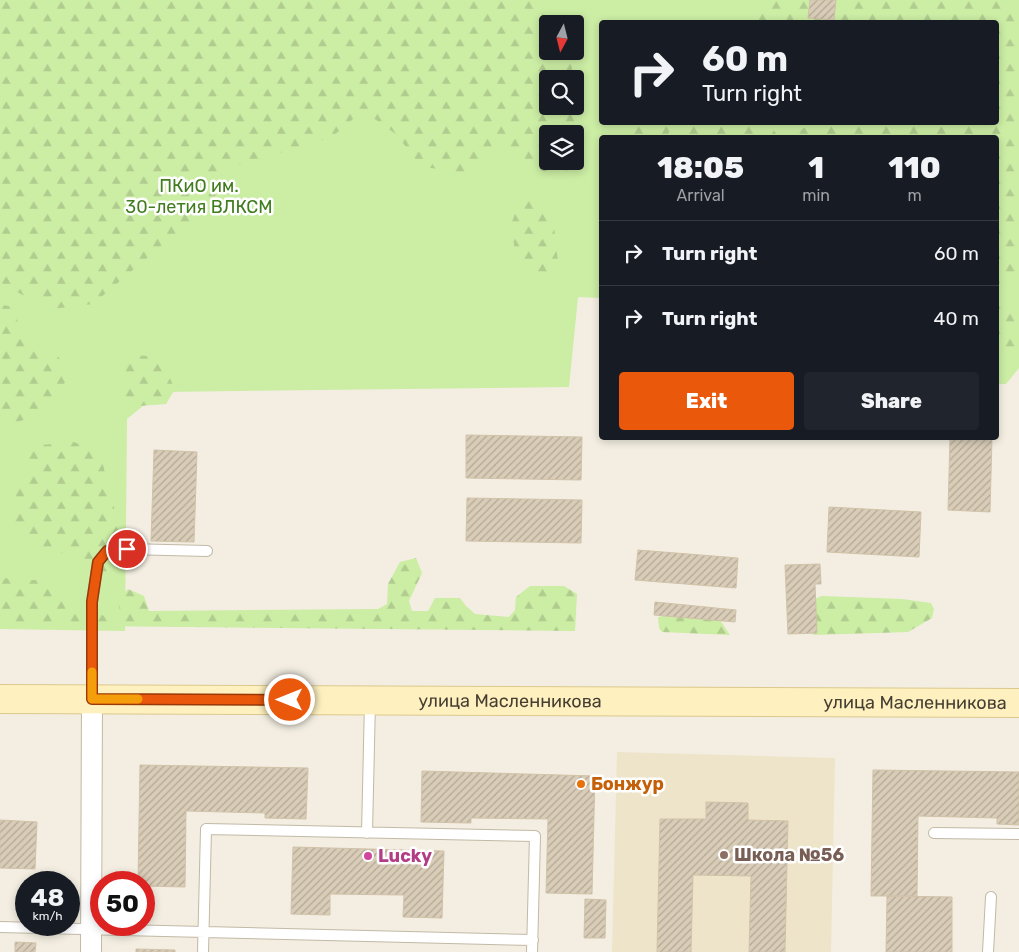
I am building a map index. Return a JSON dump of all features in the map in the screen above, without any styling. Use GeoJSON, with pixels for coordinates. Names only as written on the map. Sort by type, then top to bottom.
{"type":"FeatureCollection","features":[{"type":"Feature","properties":{"kind":"main road","name":"улица Масленникова"},"geometry":{"type":"LineString","coordinates":[[0,699],[1019,703]]}},
{"type":"Feature","properties":{"kind":"street"},"geometry":{"type":"LineString","coordinates":[[91,871],[92,699]]}},
{"type":"Feature","properties":{"kind":"street"},"geometry":{"type":"LineString","coordinates":[[91,936],[91,952]]}},
{"type":"Feature","properties":{"kind":"lane"},"geometry":{"type":"LineString","coordinates":[[92,699],[92,602],[98,562],[107,551],[127,549],[207,551]]}},
{"type":"Feature","properties":{"kind":"lane"},"geometry":{"type":"LineString","coordinates":[[367,833],[370,700]]}},
{"type":"Feature","properties":{"kind":"lane"},"geometry":{"type":"LineString","coordinates":[[203,952],[206,829],[535,836],[532,952]]}},
{"type":"Feature","properties":{"kind":"lane"},"geometry":{"type":"LineString","coordinates":[[934,833],[1019,834]]}},
{"type":"Feature","properties":{"kind":"lane"},"geometry":{"type":"LineString","coordinates":[[988,952],[991,898]]}},
{"type":"Feature","properties":{"kind":"lane"},"geometry":{"type":"LineString","coordinates":[[0,927],[90,929]]}},
{"type":"Feature","properties":{"kind":"lane"},"geometry":{"type":"LineString","coordinates":[[155,931],[533,940]]}},
{"type":"Feature","properties":{"kind":"shaded area","name":"Школа №56"},"geometry":{"type":"Polygon","coordinates":[[[617,752],[835,758],[831,952],[612,952],[617,752]]]}},
{"type":"Feature","properties":{"kind":"green space","name":"ПКиО им. 30-летия ВЛКСМ"},"geometry":{"type":"Polygon","coordinates":[[[0,0],[1019,0],[1019,368],[1006,384],[999,384],[999,135],[599,135],[599,298],[578,297],[569,387],[160,392],[127,419],[125,631],[0,629],[0,0]]]}},
{"type":"Feature","properties":{"kind":"green space"},"geometry":{"type":"Polygon","coordinates":[[[0,0],[545,0],[544,9],[546,15],[539,15],[539,60],[571,60],[572,70],[539,70],[539,115],[576,115],[576,125],[539,125],[539,169],[524,158],[493,146],[466,174],[420,166],[397,135],[365,112],[353,119],[332,137],[239,165],[221,173],[214,201],[93,304],[51,309],[3,285],[0,279],[0,0]]]}},
{"type":"Feature","properties":{"kind":"green space"},"geometry":{"type":"Polygon","coordinates":[[[776,0],[1019,0],[1019,288],[999,284],[999,135],[790,135],[808,125],[999,125],[999,20],[750,20],[764,7],[776,0]]]}},
{"type":"Feature","properties":{"kind":"green space"},"geometry":{"type":"Polygon","coordinates":[[[618,125],[672,125],[673,127],[667,135],[617,135],[616,131],[618,125]]]}},
{"type":"Feature","properties":{"kind":"green space"},"geometry":{"type":"Polygon","coordinates":[[[688,125],[769,125],[777,135],[683,135],[683,131],[688,125]]]}},
{"type":"Feature","properties":{"kind":"green space"},"geometry":{"type":"Polygon","coordinates":[[[541,170],[567,170],[565,173],[545,173],[541,170]]]}},
{"type":"Feature","properties":{"kind":"green space"},"geometry":{"type":"Polygon","coordinates":[[[529,197],[543,203],[553,218],[558,262],[549,278],[517,263],[511,225],[518,204],[529,197]]]}},
{"type":"Feature","properties":{"kind":"green space"},"geometry":{"type":"Polygon","coordinates":[[[999,304],[1019,314],[1019,352],[1006,349],[999,343],[999,304]]]}},
{"type":"Feature","properties":{"kind":"green space"},"geometry":{"type":"Polygon","coordinates":[[[0,305],[9,306],[37,354],[58,356],[69,376],[59,392],[38,415],[17,422],[0,419],[0,305]]]}},
{"type":"Feature","properties":{"kind":"green space"},"geometry":{"type":"Polygon","coordinates":[[[135,355],[160,357],[175,389],[166,404],[126,407],[121,371],[135,355]]]}},
{"type":"Feature","properties":{"kind":"green space"},"geometry":{"type":"Polygon","coordinates":[[[74,442],[100,453],[128,563],[120,573],[95,573],[59,551],[34,548],[13,520],[9,490],[27,474],[24,455],[31,446],[74,442]]]}},
{"type":"Feature","properties":{"kind":"green space"},"geometry":{"type":"Polygon","coordinates":[[[416,558],[422,573],[409,601],[412,611],[428,611],[435,598],[460,598],[475,614],[509,617],[515,610],[516,597],[530,586],[564,586],[577,594],[575,631],[0,625],[0,578],[49,581],[52,593],[92,612],[118,618],[120,613],[118,601],[128,589],[144,596],[149,611],[378,609],[387,604],[388,584],[400,562],[416,558]]]}},
{"type":"Feature","properties":{"kind":"green space"},"geometry":{"type":"Polygon","coordinates":[[[822,596],[902,599],[931,603],[934,609],[932,618],[908,632],[814,635],[807,630],[807,602],[822,596]]]}},
{"type":"Feature","properties":{"kind":"green space"},"geometry":{"type":"Polygon","coordinates":[[[672,614],[718,617],[730,635],[662,632],[659,628],[658,617],[672,614]]]}},
{"type":"Feature","properties":{"kind":"building"},"geometry":{"type":"Polygon","coordinates":[[[810,0],[836,0],[834,20],[808,18],[810,0]]]}},
{"type":"Feature","properties":{"kind":"building"},"geometry":{"type":"Polygon","coordinates":[[[466,435],[582,437],[581,480],[466,478],[466,435]]]}},
{"type":"Feature","properties":{"kind":"building"},"geometry":{"type":"Polygon","coordinates":[[[950,440],[992,440],[990,512],[948,510],[950,440]]]}},
{"type":"Feature","properties":{"kind":"building"},"geometry":{"type":"Polygon","coordinates":[[[154,450],[197,452],[194,542],[151,541],[154,450]]]}},
{"type":"Feature","properties":{"kind":"building"},"geometry":{"type":"Polygon","coordinates":[[[467,498],[582,500],[581,543],[466,541],[467,498]]]}},
{"type":"Feature","properties":{"kind":"building"},"geometry":{"type":"Polygon","coordinates":[[[829,507],[921,512],[919,557],[827,552],[829,507]]]}},
{"type":"Feature","properties":{"kind":"building"},"geometry":{"type":"Polygon","coordinates":[[[638,550],[738,558],[736,588],[635,580],[638,550]]]}},
{"type":"Feature","properties":{"kind":"building"},"geometry":{"type":"Polygon","coordinates":[[[820,564],[821,584],[815,584],[817,633],[788,634],[785,565],[820,564]]]}},
{"type":"Feature","properties":{"kind":"building"},"geometry":{"type":"Polygon","coordinates":[[[655,602],[736,610],[735,622],[654,615],[655,602]]]}},
{"type":"Feature","properties":{"kind":"building"},"geometry":{"type":"Polygon","coordinates":[[[140,765],[308,768],[306,819],[265,818],[265,813],[186,811],[185,887],[155,886],[155,871],[138,871],[140,765]]]}},
{"type":"Feature","properties":{"kind":"building"},"geometry":{"type":"Polygon","coordinates":[[[873,770],[1019,772],[1019,825],[997,824],[997,818],[918,816],[917,896],[871,896],[873,770]]]}},
{"type":"Feature","properties":{"kind":"building"},"geometry":{"type":"Polygon","coordinates":[[[422,771],[595,776],[592,894],[546,893],[548,819],[471,818],[471,823],[421,822],[422,771]]]}},
{"type":"Feature","properties":{"kind":"building"},"geometry":{"type":"Polygon","coordinates":[[[706,802],[748,803],[748,820],[788,821],[785,952],[749,952],[751,876],[693,875],[691,952],[657,952],[660,819],[706,819],[706,802]]]}},
{"type":"Feature","properties":{"kind":"building"},"geometry":{"type":"Polygon","coordinates":[[[0,820],[37,822],[35,869],[0,868],[0,820]]]}},
{"type":"Feature","properties":{"kind":"building"},"geometry":{"type":"Polygon","coordinates":[[[293,847],[444,851],[442,918],[403,917],[404,895],[330,894],[330,915],[291,914],[293,847]]]}},
{"type":"Feature","properties":{"kind":"building"},"geometry":{"type":"Polygon","coordinates":[[[887,896],[952,897],[952,952],[886,952],[887,896]]]}},
{"type":"Feature","properties":{"kind":"building"},"geometry":{"type":"Polygon","coordinates":[[[585,899],[606,900],[605,938],[584,938],[585,899]]]}},
{"type":"Feature","properties":{"kind":"building"},"geometry":{"type":"Polygon","coordinates":[[[15,942],[36,943],[35,952],[15,952],[15,942]]]}},
{"type":"Feature","properties":{"kind":"building"},"geometry":{"type":"Polygon","coordinates":[[[136,949],[175,950],[175,952],[136,952],[136,949]]]}},
{"type":"Feature","properties":{"kind":"slow traffic"},"geometry":{"type":"LineString","coordinates":[[92,672],[92,699],[138,699]]}},
{"type":"Feature","properties":{"kind":"place","name":"Бонжур"},"geometry":{"type":"Point","coordinates":[581,784]}},
{"type":"Feature","properties":{"kind":"place","name":"Школа №56"},"geometry":{"type":"Point","coordinates":[724,855]}},
{"type":"Feature","properties":{"kind":"place","name":"Lucky"},"geometry":{"type":"Point","coordinates":[368,856]}},
{"type":"Feature","properties":{"kind":"route"},"geometry":{"type":"LineString","coordinates":[[127,549],[107,551],[98,562],[92,602],[92,699],[290,700]]}}]}
